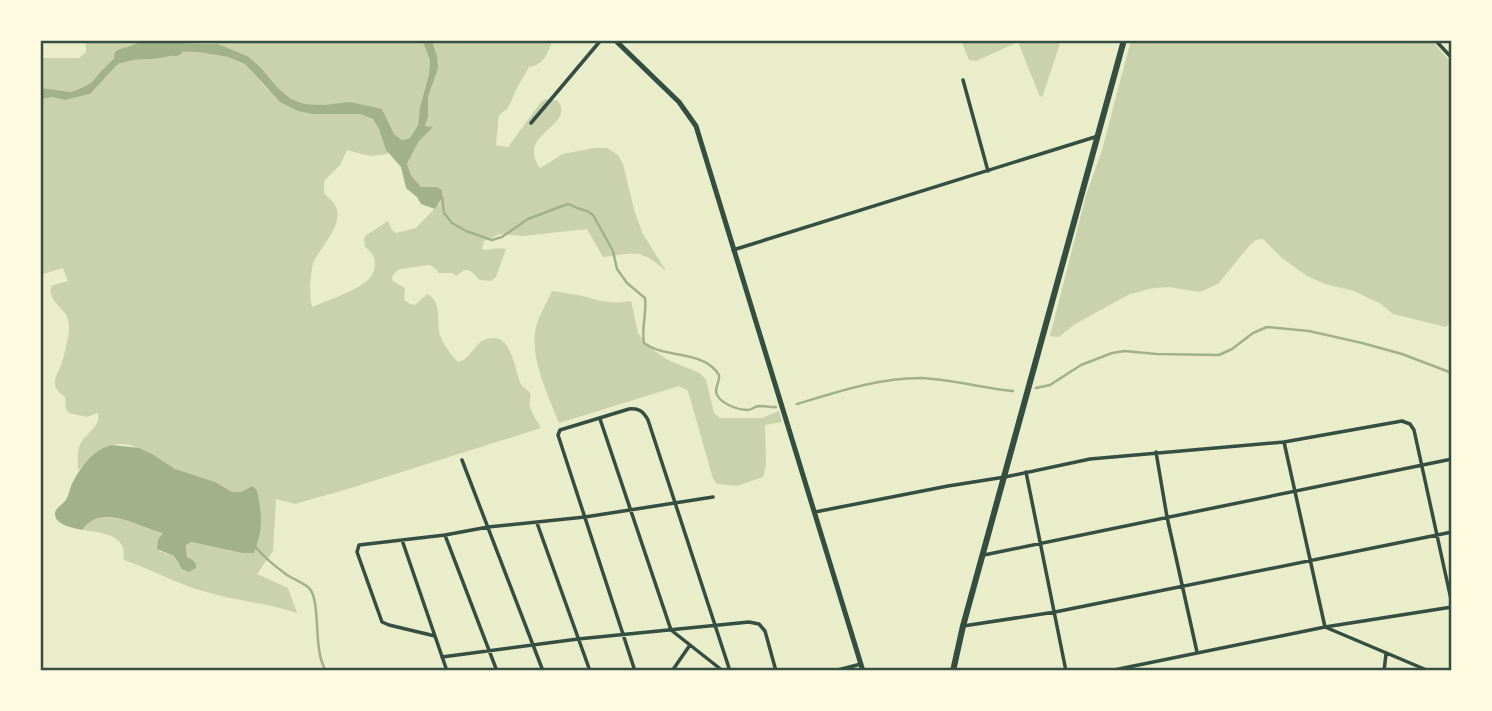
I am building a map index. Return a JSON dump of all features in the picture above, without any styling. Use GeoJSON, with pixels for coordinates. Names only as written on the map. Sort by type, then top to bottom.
{"type":"FeatureCollection","features":[{"type":"Feature","properties":{"kind":"main road"},"geometry":{"type":"LineString","coordinates":[[615,40],[679,102],[690,115],[699,135],[862,667]]}},
{"type":"Feature","properties":{"kind":"main road"},"geometry":{"type":"LineString","coordinates":[[953,671],[982,555],[1124,40]]}},
{"type":"Feature","properties":{"kind":"street"},"geometry":{"type":"LineString","coordinates":[[531,123],[601,40]]}},
{"type":"Feature","properties":{"kind":"street"},"geometry":{"type":"LineString","coordinates":[[1435,40],[1452,58]]}},
{"type":"Feature","properties":{"kind":"street"},"geometry":{"type":"LineString","coordinates":[[963,79],[988,171]]}},
{"type":"Feature","properties":{"kind":"street"},"geometry":{"type":"LineString","coordinates":[[733,250],[1096,137]]}},
{"type":"Feature","properties":{"kind":"street"},"geometry":{"type":"LineString","coordinates":[[635,671],[558,435],[561,430],[629,409],[640,410],[648,420],[730,671]]}},
{"type":"Feature","properties":{"kind":"street"},"geometry":{"type":"LineString","coordinates":[[600,418],[671,630],[723,671]]}},
{"type":"Feature","properties":{"kind":"street"},"geometry":{"type":"LineString","coordinates":[[814,513],[1090,458],[1284,442],[1402,421],[1410,424],[1414,430],[1452,606],[1325,627],[1109,671]]}},
{"type":"Feature","properties":{"kind":"street"},"geometry":{"type":"LineString","coordinates":[[1284,442],[1325,627]]}},
{"type":"Feature","properties":{"kind":"street"},"geometry":{"type":"LineString","coordinates":[[1156,452],[1167,517],[1198,653]]}},
{"type":"Feature","properties":{"kind":"street"},"geometry":{"type":"LineString","coordinates":[[982,555],[1452,459]]}},
{"type":"Feature","properties":{"kind":"street"},"geometry":{"type":"LineString","coordinates":[[462,460],[543,671]]}},
{"type":"Feature","properties":{"kind":"street"},"geometry":{"type":"LineString","coordinates":[[1026,472],[1066,671]]}},
{"type":"Feature","properties":{"kind":"street"},"geometry":{"type":"LineString","coordinates":[[435,636],[389,625],[380,620],[357,552],[361,543],[585,517],[713,497]]}},
{"type":"Feature","properties":{"kind":"street"},"geometry":{"type":"LineString","coordinates":[[537,523],[590,671]]}},
{"type":"Feature","properties":{"kind":"street"},"geometry":{"type":"LineString","coordinates":[[963,626],[1055,612],[1452,532]]}},
{"type":"Feature","properties":{"kind":"street"},"geometry":{"type":"LineString","coordinates":[[444,535],[497,671]]}},
{"type":"Feature","properties":{"kind":"street"},"geometry":{"type":"LineString","coordinates":[[402,540],[447,671]]}},
{"type":"Feature","properties":{"kind":"street"},"geometry":{"type":"LineString","coordinates":[[442,657],[578,639],[755,622],[765,631],[776,671]]}},
{"type":"Feature","properties":{"kind":"street"},"geometry":{"type":"LineString","coordinates":[[1325,627],[1429,671]]}},
{"type":"Feature","properties":{"kind":"street"},"geometry":{"type":"LineString","coordinates":[[672,671],[690,645]]}},
{"type":"Feature","properties":{"kind":"street"},"geometry":{"type":"LineString","coordinates":[[1384,671],[1386,654]]}},
{"type":"Feature","properties":{"kind":"street"},"geometry":{"type":"LineString","coordinates":[[834,671],[862,667]]}},
{"type":"Feature","properties":{"kind":"shaded area"},"geometry":{"type":"Polygon","coordinates":[[[83,40],[422,40],[430,60],[429,74],[418,125],[410,138],[402,140],[394,134],[382,109],[305,104],[291,99],[261,68],[218,44],[157,41],[125,48],[92,82],[71,92],[42,88],[40,58],[79,58],[86,52],[83,40]]]}},
{"type":"Feature","properties":{"kind":"shaded area"},"geometry":{"type":"Polygon","coordinates":[[[422,40],[432,40],[437,56],[438,68],[428,97],[425,126],[433,127],[419,141],[407,164],[411,175],[421,187],[437,187],[442,190],[442,198],[435,209],[421,204],[406,188],[401,167],[386,150],[373,119],[360,114],[313,114],[298,111],[280,102],[245,64],[228,57],[198,52],[140,51],[127,56],[90,94],[65,100],[51,97],[40,100],[42,88],[71,92],[92,82],[125,48],[143,41],[218,44],[249,57],[291,99],[305,104],[324,105],[350,102],[382,109],[394,134],[402,140],[410,138],[418,125],[429,74],[430,60],[422,40]]]}},
{"type":"Feature","properties":{"kind":"shaded area"},"geometry":{"type":"Polygon","coordinates":[[[432,40],[550,40],[551,45],[543,59],[529,67],[508,108],[499,115],[496,145],[508,147],[541,102],[546,99],[558,101],[561,110],[559,118],[539,138],[535,146],[534,156],[540,168],[563,154],[594,148],[607,148],[618,155],[643,234],[666,271],[643,255],[603,257],[587,229],[523,236],[500,234],[484,241],[482,249],[506,249],[496,277],[491,281],[480,280],[467,270],[457,276],[452,273],[439,273],[430,265],[400,269],[396,272],[392,278],[405,288],[404,300],[415,305],[427,294],[432,297],[438,312],[440,335],[446,348],[458,362],[467,358],[479,343],[487,339],[496,338],[502,341],[511,354],[522,386],[530,393],[530,407],[541,428],[295,504],[276,499],[273,551],[257,574],[288,588],[297,613],[206,592],[124,560],[123,548],[117,539],[106,534],[82,530],[90,522],[110,517],[164,533],[159,551],[174,556],[179,565],[193,570],[196,565],[187,557],[186,544],[191,542],[254,553],[261,529],[259,499],[257,490],[252,486],[241,492],[232,492],[188,476],[144,450],[127,444],[104,448],[78,470],[79,447],[95,427],[98,413],[87,417],[69,413],[65,397],[55,385],[64,356],[69,322],[54,301],[50,290],[53,285],[68,281],[63,268],[40,275],[40,100],[51,97],[65,100],[90,94],[127,56],[140,51],[198,52],[228,57],[245,64],[268,90],[313,114],[368,116],[377,123],[388,154],[370,156],[347,150],[340,165],[324,181],[324,193],[335,205],[337,220],[313,264],[310,286],[312,307],[357,288],[371,276],[375,261],[365,247],[365,236],[388,221],[396,233],[416,228],[440,203],[442,190],[437,187],[421,187],[411,175],[407,164],[419,141],[432,127],[425,126],[437,56],[432,40]]]}},
{"type":"Feature","properties":{"kind":"shaded area"},"geometry":{"type":"Polygon","coordinates":[[[961,40],[1061,40],[1043,95],[1040,97],[1018,42],[976,61],[969,60],[961,40]]]}},
{"type":"Feature","properties":{"kind":"shaded area"},"geometry":{"type":"Polygon","coordinates":[[[1131,40],[1431,40],[1452,63],[1452,320],[1446,327],[1393,314],[1381,304],[1354,291],[1325,284],[1307,276],[1282,258],[1263,239],[1250,245],[1218,284],[1200,292],[1169,287],[1130,294],[1075,324],[1059,337],[1050,336],[1086,195],[1102,150],[1131,40]]]}},
{"type":"Feature","properties":{"kind":"shaded area"},"geometry":{"type":"Polygon","coordinates":[[[552,291],[608,302],[631,301],[638,333],[646,345],[668,360],[700,373],[706,380],[714,413],[720,418],[762,418],[779,411],[782,422],[765,425],[766,466],[763,477],[737,486],[717,484],[713,479],[688,391],[679,386],[559,423],[542,379],[534,343],[537,322],[552,291]]]}},
{"type":"Feature","properties":{"kind":"shaded area"},"geometry":{"type":"Polygon","coordinates":[[[112,445],[139,448],[175,469],[215,482],[232,492],[241,492],[252,486],[257,490],[261,522],[254,553],[191,542],[186,545],[187,557],[193,560],[196,568],[189,572],[182,569],[174,556],[157,549],[158,540],[163,533],[110,517],[90,522],[82,530],[58,521],[56,510],[66,499],[82,467],[93,455],[112,445]]]}},
{"type":"Feature","properties":{"kind":"waterway"},"geometry":{"type":"LineString","coordinates":[[121,56],[176,49]]}},
{"type":"Feature","properties":{"kind":"waterway"},"geometry":{"type":"LineString","coordinates":[[442,197],[444,213],[452,223],[492,240],[502,237],[528,219],[565,205],[587,211],[593,215],[613,251],[617,269],[627,283],[645,298],[644,343],[653,348],[694,358],[712,367],[719,375],[717,395],[729,405],[748,410],[759,406],[776,407]]}},
{"type":"Feature","properties":{"kind":"waterway"},"geometry":{"type":"LineString","coordinates":[[1036,388],[1050,385],[1081,365],[1112,353],[1125,351],[1219,355],[1267,327],[1309,331],[1362,343],[1402,354],[1452,373]]}},
{"type":"Feature","properties":{"kind":"waterway"},"geometry":{"type":"LineString","coordinates":[[797,404],[858,386],[920,378],[1013,391]]}},
{"type":"Feature","properties":{"kind":"waterway"},"geometry":{"type":"LineString","coordinates":[[254,545],[278,568],[310,589],[315,605],[321,660],[329,671]]}}]}
